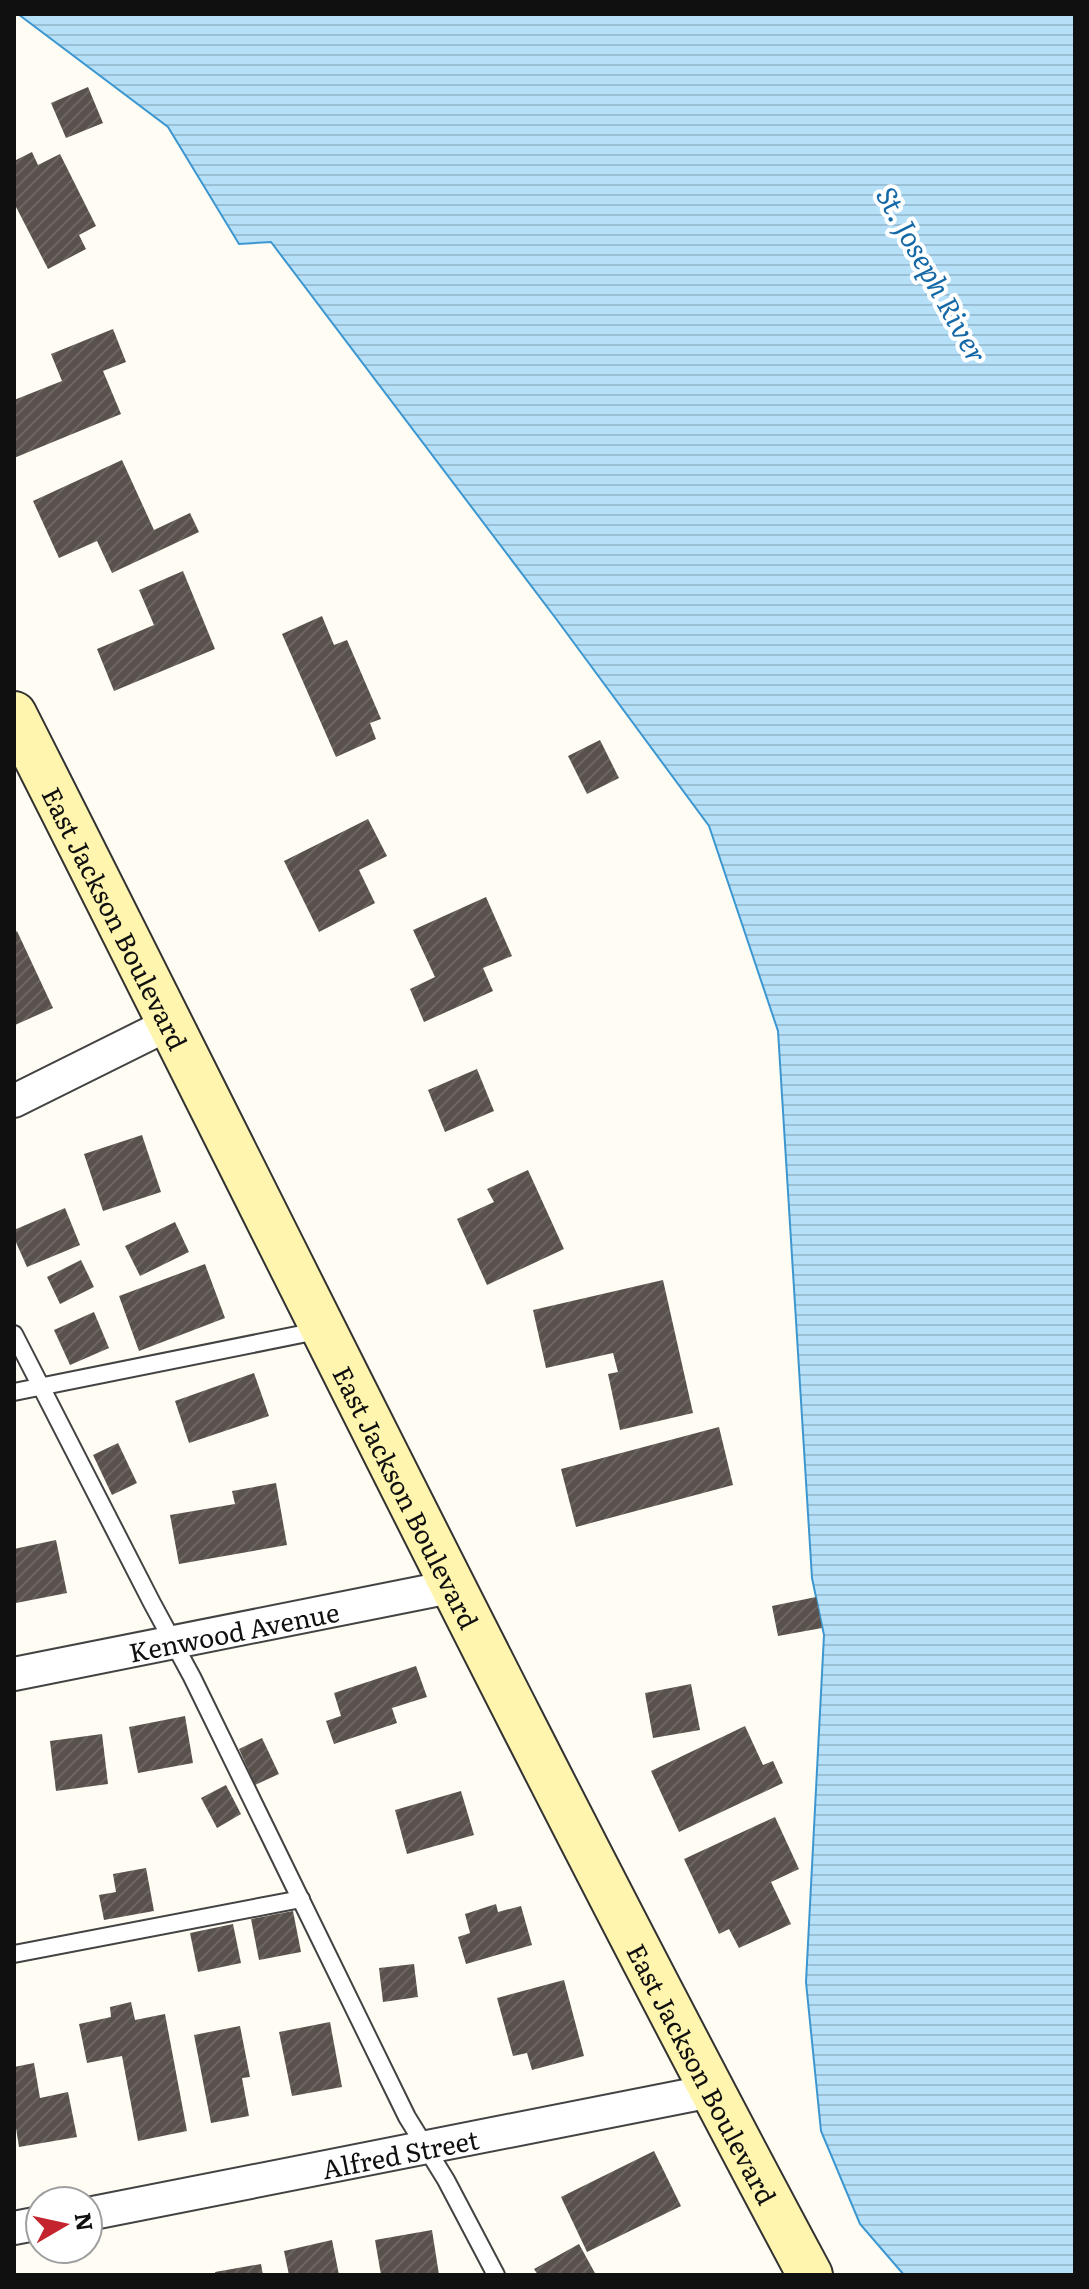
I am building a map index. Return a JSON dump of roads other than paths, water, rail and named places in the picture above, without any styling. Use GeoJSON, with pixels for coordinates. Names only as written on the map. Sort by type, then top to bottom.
{"type":"FeatureCollection","features":[{"type":"Feature","properties":{"kind":"main road","name":"East Jackson Boulevard"},"geometry":{"type":"LineString","coordinates":[[14,714],[711,2091],[810,2275]]}},
{"type":"Feature","properties":{"kind":"street"},"geometry":{"type":"LineString","coordinates":[[14,1101],[171,1023]]}},
{"type":"Feature","properties":{"kind":"street","name":"Kenwood Avenue"},"geometry":{"type":"LineString","coordinates":[[14,1674],[455,1586]]}},
{"type":"Feature","properties":{"kind":"street","name":"Alfred Street"},"geometry":{"type":"LineString","coordinates":[[104,2211],[711,2091]]}},
{"type":"Feature","properties":{"kind":"lane"},"geometry":{"type":"LineString","coordinates":[[14,1392],[323,1329]]}},
{"type":"Feature","properties":{"kind":"lane"},"geometry":{"type":"LineString","coordinates":[[14,1334],[173,1641],[407,2117],[428,2148],[496,2275]]}},
{"type":"Feature","properties":{"kind":"lane"},"geometry":{"type":"LineString","coordinates":[[14,1954],[301,1899]]}},
{"type":"Feature","properties":{"kind":"water","name":"St. Joseph River"},"geometry":{"type":"Polygon","coordinates":[[[18,14],[1075,14],[1075,2275],[904,2275],[860,2224],[821,2131],[806,1982],[824,1635],[812,1578],[778,1031],[709,826],[271,242],[239,244],[168,127],[18,14]]]}}]}
